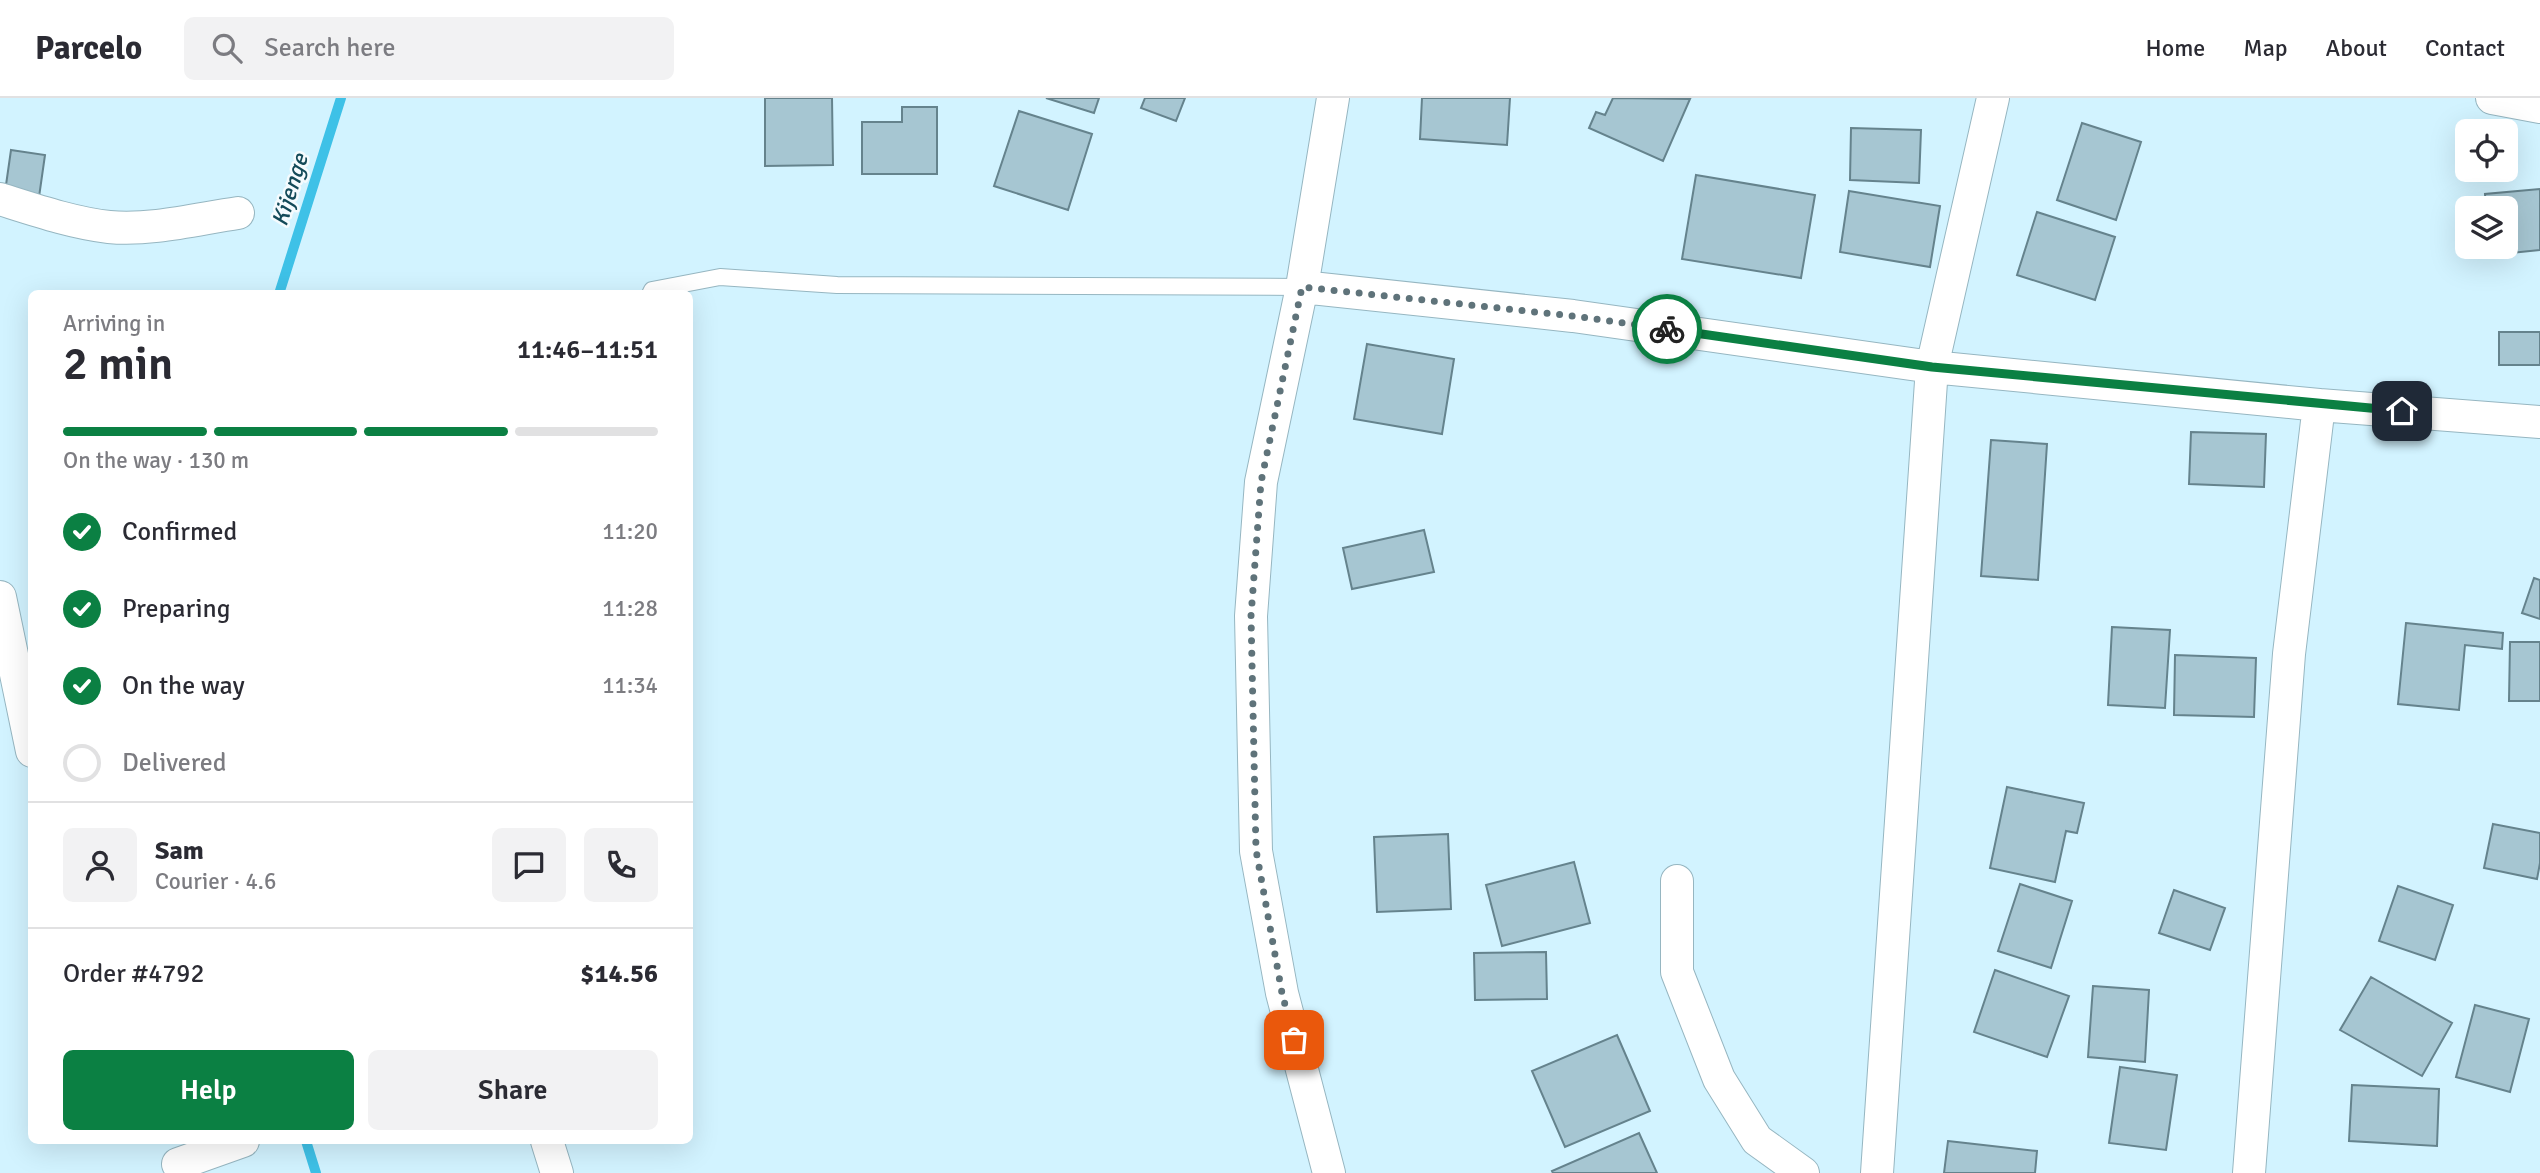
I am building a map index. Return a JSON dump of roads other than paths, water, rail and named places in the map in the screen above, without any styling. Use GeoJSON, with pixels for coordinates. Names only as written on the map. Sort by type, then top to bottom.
{"type":"FeatureCollection","features":[{"type":"Feature","properties":{"kind":"street"},"geometry":{"type":"LineString","coordinates":[[1329,1173],[1282,993],[1256,850],[1251,616],[1261,482],[1302,287],[1333,98]]}},
{"type":"Feature","properties":{"kind":"street"},"geometry":{"type":"LineString","coordinates":[[1877,1173],[1932,367],[1993,98]]}},
{"type":"Feature","properties":{"kind":"street"},"geometry":{"type":"LineString","coordinates":[[2492,98],[2540,107]]}},
{"type":"Feature","properties":{"kind":"street"},"geometry":{"type":"LineString","coordinates":[[0,200],[110,227],[168,223],[238,213]]}},
{"type":"Feature","properties":{"kind":"street"},"geometry":{"type":"LineString","coordinates":[[1302,287],[1573,316],[1932,367],[2319,405],[2540,422]]}},
{"type":"Feature","properties":{"kind":"street"},"geometry":{"type":"LineString","coordinates":[[2249,1173],[2289,654],[2319,405]]}},
{"type":"Feature","properties":{"kind":"street"},"geometry":{"type":"LineString","coordinates":[[0,597],[28,732]]}},
{"type":"Feature","properties":{"kind":"street"},"geometry":{"type":"LineString","coordinates":[[1677,881],[1677,972],[1719,1079],[1757,1140],[1803,1173]]}},
{"type":"Feature","properties":{"kind":"street"},"geometry":{"type":"LineString","coordinates":[[176,1159],[232,1144]]}},
{"type":"Feature","properties":{"kind":"street"},"geometry":{"type":"LineString","coordinates":[[548,1144],[557,1173]]}},
{"type":"Feature","properties":{"kind":"lane"},"geometry":{"type":"LineString","coordinates":[[652,290],[720,277],[837,285],[1302,287]]}},
{"type":"Feature","properties":{"kind":"waterway","name":"Kijenge"},"geometry":{"type":"LineString","coordinates":[[280,290],[341,98]]}},
{"type":"Feature","properties":{"kind":"waterway","name":"Kijenge"},"geometry":{"type":"LineString","coordinates":[[307,1144],[316,1173]]}}]}
